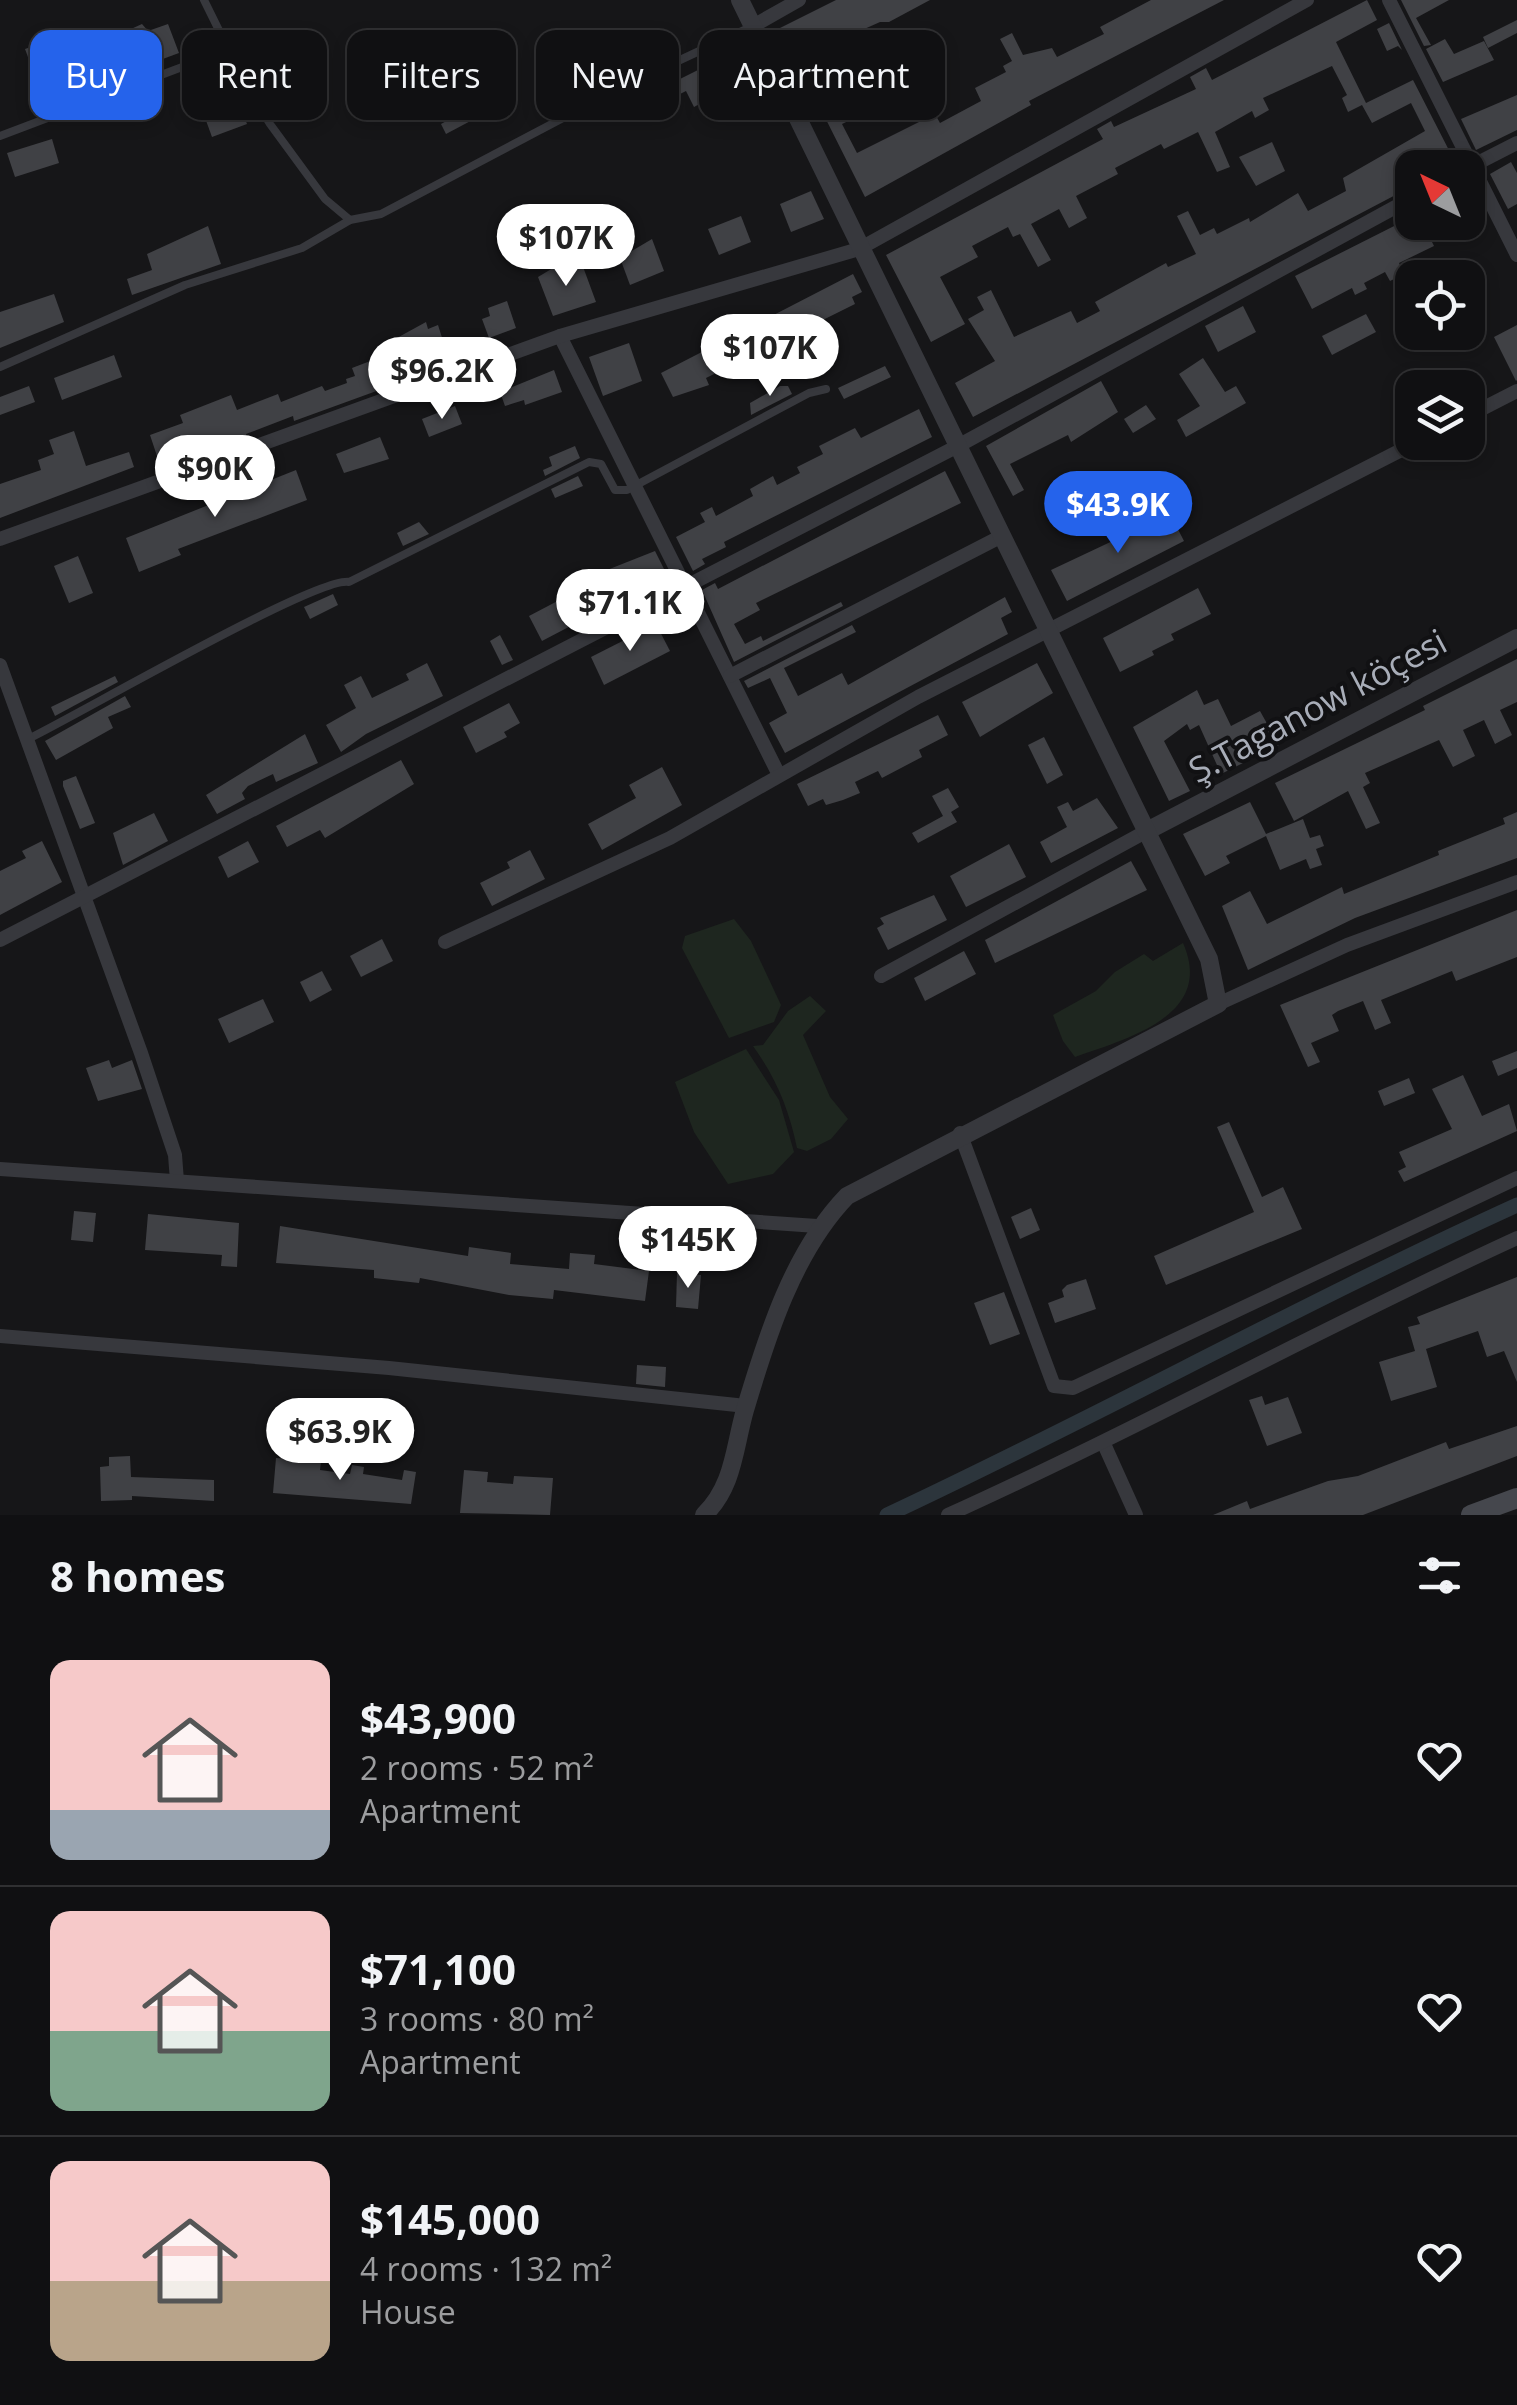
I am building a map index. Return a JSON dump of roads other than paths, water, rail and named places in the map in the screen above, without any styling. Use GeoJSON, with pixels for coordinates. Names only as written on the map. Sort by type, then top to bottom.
{"type":"FeatureCollection","features":[{"type":"Feature","properties":{"kind":"main road"},"geometry":{"type":"LineString","coordinates":[[1471,1515],[1517,1498]]}},
{"type":"Feature","properties":{"kind":"street"},"geometry":{"type":"LineString","coordinates":[[740,0],[1209,959],[1218,1004]]}},
{"type":"Feature","properties":{"kind":"street"},"geometry":{"type":"LineString","coordinates":[[753,26],[799,0]]}},
{"type":"Feature","properties":{"kind":"street"},"geometry":{"type":"LineString","coordinates":[[0,539],[560,336],[859,249],[1307,0]]}},
{"type":"Feature","properties":{"kind":"street"},"geometry":{"type":"LineString","coordinates":[[1389,0],[1462,150]]}},
{"type":"Feature","properties":{"kind":"street"},"geometry":{"type":"LineString","coordinates":[[1485,159],[1517,143]]}},
{"type":"Feature","properties":{"kind":"street"},"geometry":{"type":"LineString","coordinates":[[1485,194],[1517,255]]}},
{"type":"Feature","properties":{"kind":"street"},"geometry":{"type":"LineString","coordinates":[[0,940],[956,448],[1395,207]]}},
{"type":"Feature","properties":{"kind":"street"},"geometry":{"type":"LineString","coordinates":[[560,336],[778,775]]}},
{"type":"Feature","properties":{"kind":"street"},"geometry":{"type":"LineString","coordinates":[[1485,407],[1517,391]]}},
{"type":"Feature","properties":{"kind":"street"},"geometry":{"type":"LineString","coordinates":[[445,942],[670,838],[778,775],[1395,453]]}},
{"type":"Feature","properties":{"kind":"street"},"geometry":{"type":"LineString","coordinates":[[730,676],[1000,537]]}},
{"type":"Feature","properties":{"kind":"street","name":"Ş.Taganow köçesi"},"geometry":{"type":"LineString","coordinates":[[1147,831],[1517,638]]}},
{"type":"Feature","properties":{"kind":"street"},"geometry":{"type":"LineString","coordinates":[[0,666],[176,1155],[177,1182]]}},
{"type":"Feature","properties":{"kind":"street"},"geometry":{"type":"LineString","coordinates":[[881,976],[1147,831]]}},
{"type":"Feature","properties":{"kind":"street"},"geometry":{"type":"LineString","coordinates":[[704,1515],[727,1486],[746,1406],[798,1265],[817,1226],[847,1196],[960,1134],[1218,1004],[1347,946],[1517,882]]}},
{"type":"Feature","properties":{"kind":"street"},"geometry":{"type":"LineString","coordinates":[[960,1134],[1054,1386],[1073,1388],[1517,1178]]}},
{"type":"Feature","properties":{"kind":"street"},"geometry":{"type":"LineString","coordinates":[[0,1169],[817,1226]]}},
{"type":"Feature","properties":{"kind":"street"},"geometry":{"type":"LineString","coordinates":[[948,1515],[1104,1444],[1395,1294],[1517,1238]]}},
{"type":"Feature","properties":{"kind":"street"},"geometry":{"type":"LineString","coordinates":[[0,1336],[389,1368],[746,1406]]}},
{"type":"Feature","properties":{"kind":"street"},"geometry":{"type":"LineString","coordinates":[[1104,1444],[1136,1515]]}},
{"type":"Feature","properties":{"kind":"lane"},"geometry":{"type":"LineString","coordinates":[[204,0],[219,30]]}},
{"type":"Feature","properties":{"kind":"lane"},"geometry":{"type":"LineString","coordinates":[[0,367],[185,284],[302,248],[350,220],[382,214],[413,200],[620,88],[753,26]]}},
{"type":"Feature","properties":{"kind":"lane"},"geometry":{"type":"LineString","coordinates":[[0,136],[182,67]]}},
{"type":"Feature","properties":{"kind":"lane"},"geometry":{"type":"LineString","coordinates":[[268,120],[326,200],[350,220]]}},
{"type":"Feature","properties":{"kind":"lane"},"geometry":{"type":"LineString","coordinates":[[28,739],[210,641],[325,586],[348,582],[589,462],[602,464],[615,490],[635,485],[809,394],[826,389]]}},
{"type":"Feature","properties":{"kind":"waterway"},"geometry":{"type":"LineString","coordinates":[[887,1515],[1517,1205]]}}]}
